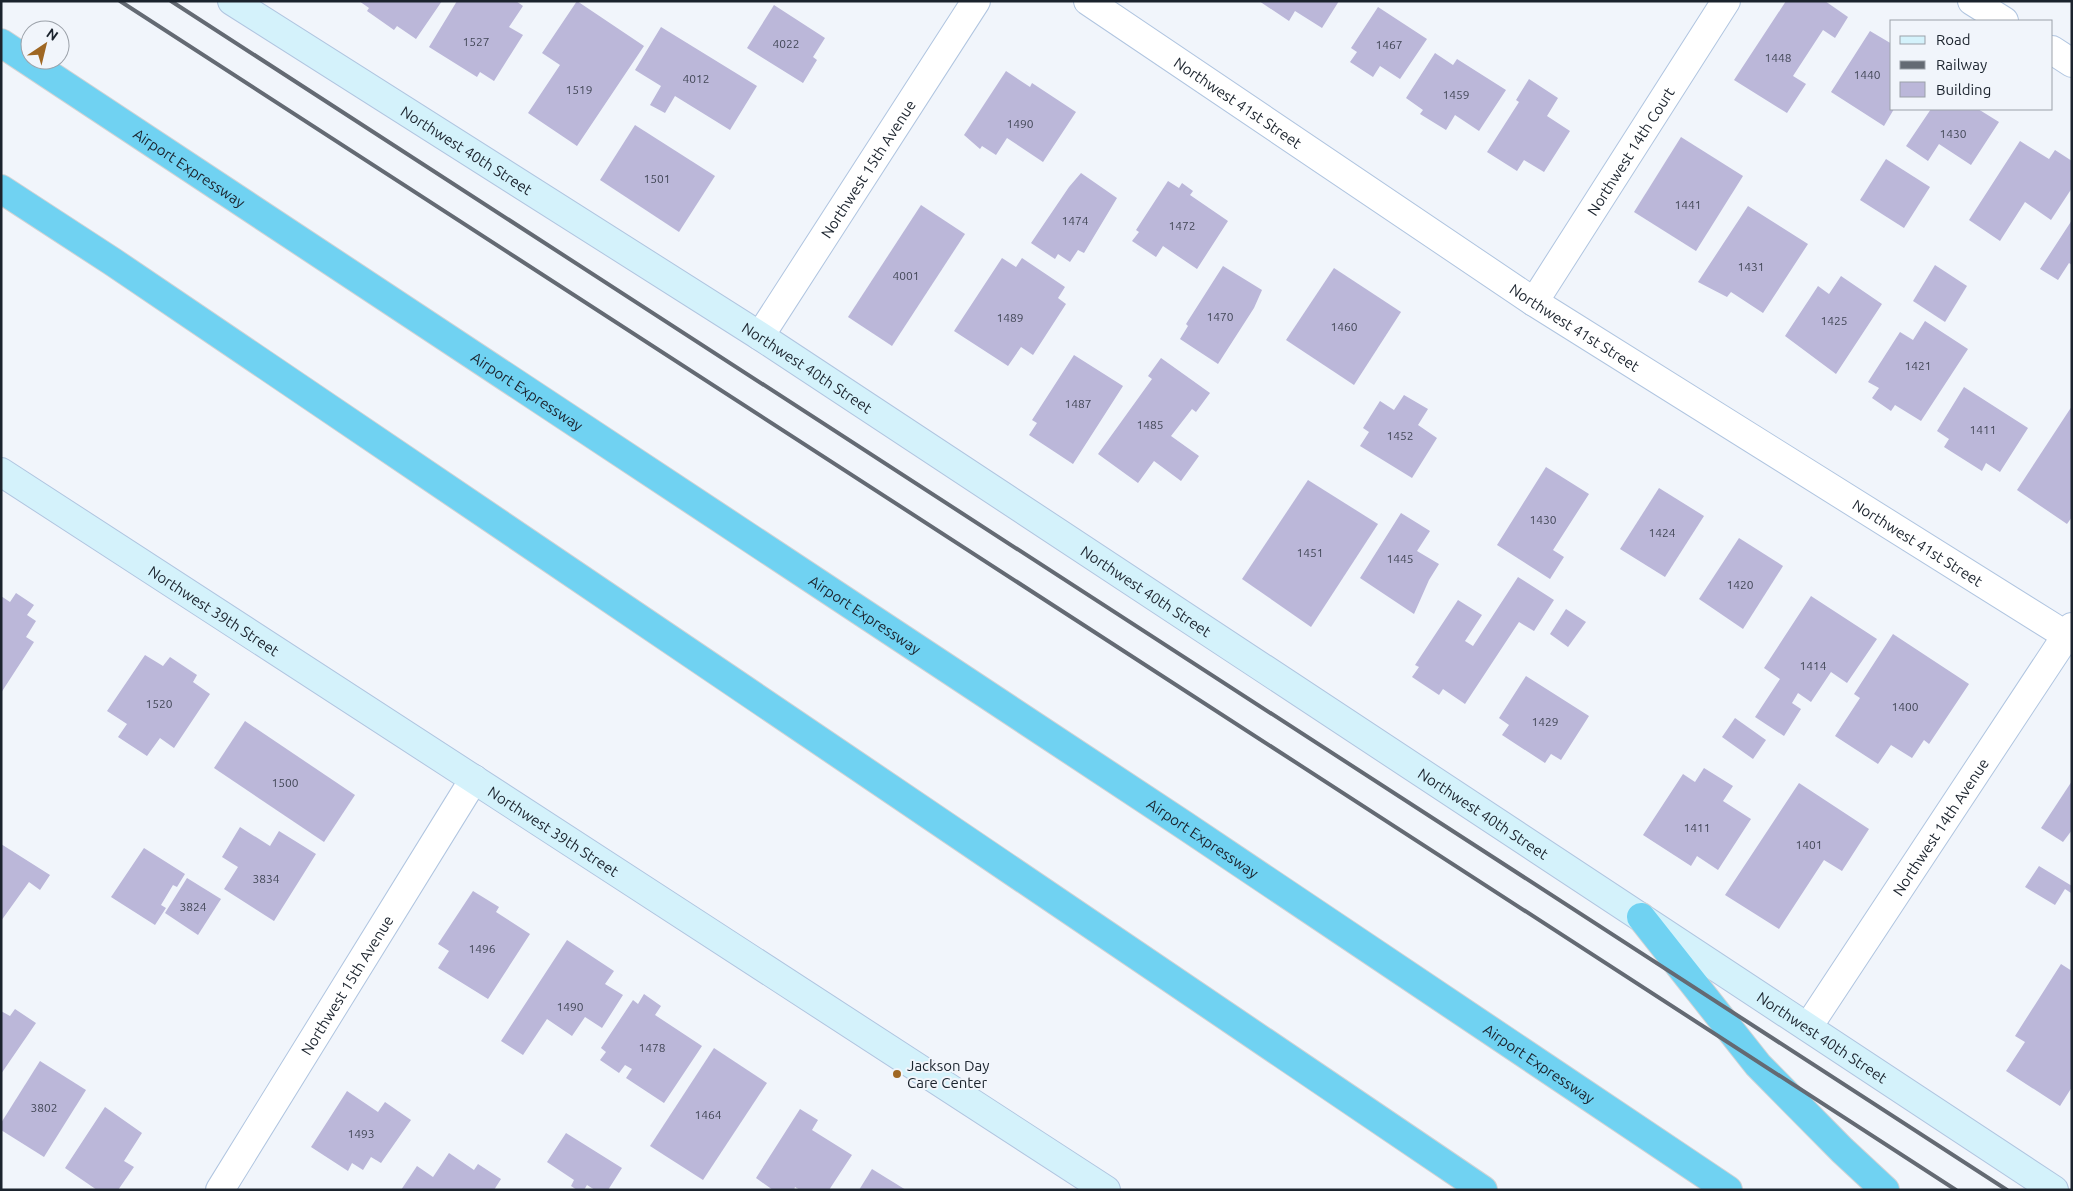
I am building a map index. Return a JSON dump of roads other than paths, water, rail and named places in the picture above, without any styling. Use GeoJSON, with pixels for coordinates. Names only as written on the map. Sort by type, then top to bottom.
{"type":"FeatureCollection","features":[{"type":"Feature","properties":{"kind":"highway","name":"Airport Expressway"},"geometry":{"type":"LineString","coordinates":[[1,43],[1184,825],[1728,1190]]}},
{"type":"Feature","properties":{"kind":"highway"},"geometry":{"type":"LineString","coordinates":[[1,189],[130,274],[1484,1190]]}},
{"type":"Feature","properties":{"kind":"highway"},"geometry":{"type":"LineString","coordinates":[[1641,917],[1758,1065],[1842,1150],[1885,1190]]}},
{"type":"Feature","properties":{"kind":"main road","name":"Northwest 40th Street"},"geometry":{"type":"LineString","coordinates":[[232,1],[760,336],[2054,1190]]}},
{"type":"Feature","properties":{"kind":"main road","name":"Northwest 39th Street"},"geometry":{"type":"LineString","coordinates":[[1,472],[1106,1190]]}},
{"type":"Feature","properties":{"kind":"street","name":"Northwest 15th Avenue"},"geometry":{"type":"LineString","coordinates":[[760,336],[976,1]]}},
{"type":"Feature","properties":{"kind":"street","name":"Northwest 41st Street"},"geometry":{"type":"LineString","coordinates":[[1088,1],[1534,302],[2070,634]]}},
{"type":"Feature","properties":{"kind":"street","name":"Northwest 14th Court"},"geometry":{"type":"LineString","coordinates":[[1534,302],[1726,1]]}},
{"type":"Feature","properties":{"kind":"street"},"geometry":{"type":"LineString","coordinates":[[1972,1],[2002,20]]}},
{"type":"Feature","properties":{"kind":"street"},"geometry":{"type":"LineString","coordinates":[[2053,51],[2072,63]]}},
{"type":"Feature","properties":{"kind":"street","name":"Northwest 14th Avenue"},"geometry":{"type":"LineString","coordinates":[[1808,1027],[2070,634]]}},
{"type":"Feature","properties":{"kind":"street","name":"Northwest 15th Avenue"},"geometry":{"type":"LineString","coordinates":[[220,1190],[474,779]]}},
{"type":"Feature","properties":{"kind":"railway"},"geometry":{"type":"LineString","coordinates":[[120,1],[1956,1190]]}},
{"type":"Feature","properties":{"kind":"railway"},"geometry":{"type":"LineString","coordinates":[[171,1],[2007,1190]]}},
{"type":"Feature","properties":{"kind":"place","name":"Jackson Day Care Center"},"geometry":{"type":"Point","coordinates":[897,1074]}}]}
